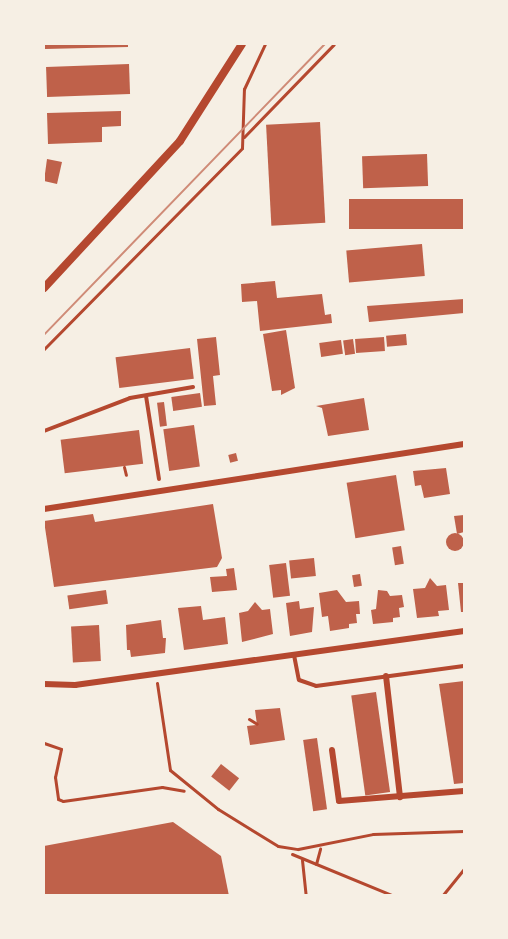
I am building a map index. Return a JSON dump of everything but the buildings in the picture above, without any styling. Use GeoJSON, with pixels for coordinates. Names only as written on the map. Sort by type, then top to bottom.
{"type":"FeatureCollection","features":[{"type":"Feature","properties":{"kind":"street"},"geometry":{"type":"LineString","coordinates":[[44,288],[180,141],[242,44]]}},
{"type":"Feature","properties":{"kind":"street"},"geometry":{"type":"LineString","coordinates":[[44,509],[465,444]]}},
{"type":"Feature","properties":{"kind":"street"},"geometry":{"type":"LineString","coordinates":[[44,684],[75,685],[465,631]]}},
{"type":"Feature","properties":{"kind":"street"},"geometry":{"type":"LineString","coordinates":[[386,676],[400,797]]}},
{"type":"Feature","properties":{"kind":"street"},"geometry":{"type":"LineString","coordinates":[[332,750],[339,801],[465,791]]}},
{"type":"Feature","properties":{"kind":"lane"},"geometry":{"type":"LineString","coordinates":[[44,432],[130,398],[193,387]]}},
{"type":"Feature","properties":{"kind":"lane"},"geometry":{"type":"LineString","coordinates":[[146,396],[159,479]]}},
{"type":"Feature","properties":{"kind":"lane"},"geometry":{"type":"LineString","coordinates":[[294,655],[299,680],[307,686],[465,666]]}},
{"type":"Feature","properties":{"kind":"path"},"geometry":{"type":"LineString","coordinates":[[44,349],[242,148],[244,89],[265,44]]}},
{"type":"Feature","properties":{"kind":"path"},"geometry":{"type":"LineString","coordinates":[[243,138],[334,44]]}},
{"type":"Feature","properties":{"kind":"path"},"geometry":{"type":"LineString","coordinates":[[124,467],[126,475]]}},
{"type":"Feature","properties":{"kind":"path"},"geometry":{"type":"LineString","coordinates":[[157,684],[170,770],[210,803],[278,846],[298,849],[373,834],[465,831]]}},
{"type":"Feature","properties":{"kind":"path"},"geometry":{"type":"LineString","coordinates":[[249,719],[257,724]]}},
{"type":"Feature","properties":{"kind":"path"},"geometry":{"type":"LineString","coordinates":[[44,744],[61,749],[55,777],[58,799],[63,801],[162,788],[184,791]]}},
{"type":"Feature","properties":{"kind":"path"},"geometry":{"type":"LineString","coordinates":[[315,865],[320,849]]}},
{"type":"Feature","properties":{"kind":"path"},"geometry":{"type":"LineString","coordinates":[[292,854],[394,896]]}},
{"type":"Feature","properties":{"kind":"path"},"geometry":{"type":"LineString","coordinates":[[303,860],[306,896]]}},
{"type":"Feature","properties":{"kind":"path"},"geometry":{"type":"LineString","coordinates":[[442,896],[465,869]]}},
{"type":"Feature","properties":{"kind":"tram line"},"geometry":{"type":"LineString","coordinates":[[44,335],[325,44]]}}]}
